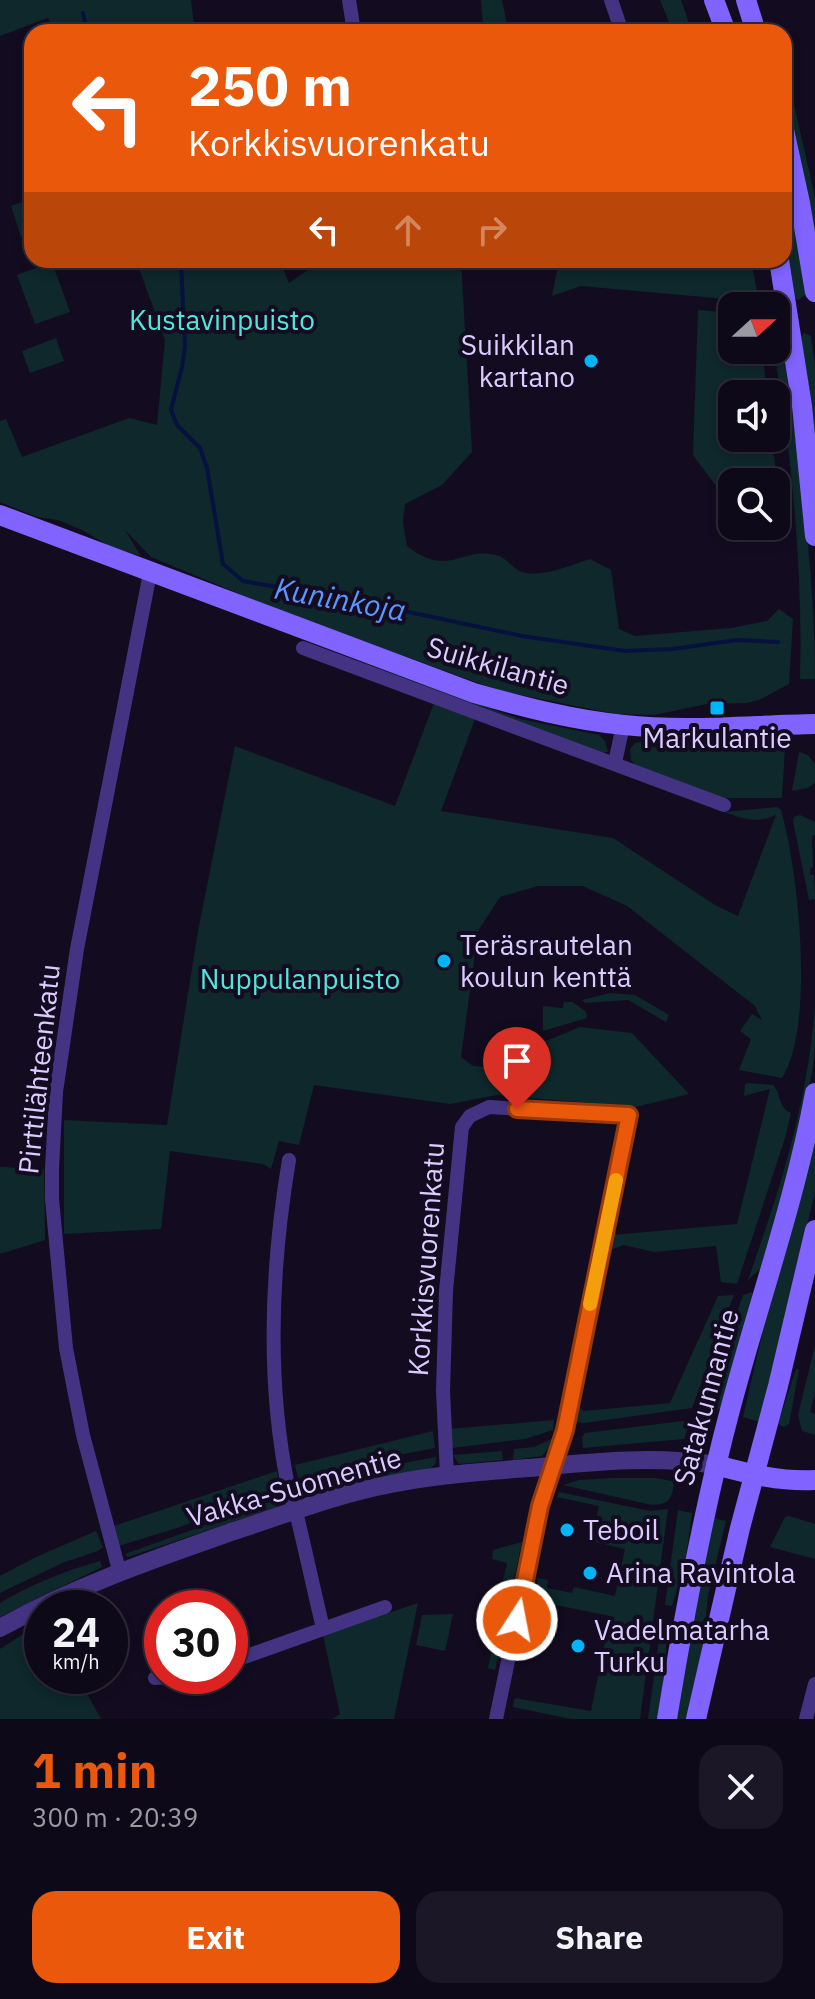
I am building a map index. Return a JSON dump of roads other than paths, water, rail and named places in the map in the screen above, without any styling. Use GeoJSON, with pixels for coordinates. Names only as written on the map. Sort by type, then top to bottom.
{"type":"FeatureCollection","features":[{"type":"Feature","properties":{"kind":"main road"},"geometry":{"type":"LineString","coordinates":[[714,0],[723,24]]}},
{"type":"Feature","properties":{"kind":"main road"},"geometry":{"type":"LineString","coordinates":[[746,0],[754,24]]}},
{"type":"Feature","properties":{"kind":"main road"},"geometry":{"type":"LineString","coordinates":[[792,166],[815,292]]}},
{"type":"Feature","properties":{"kind":"main road"},"geometry":{"type":"LineString","coordinates":[[780,268],[802,406],[815,536]]}},
{"type":"Feature","properties":{"kind":"main road","name":"Suikkilantie"},"geometry":{"type":"LineString","coordinates":[[0,515],[474,693],[538,712],[664,728],[815,724]]}},
{"type":"Feature","properties":{"kind":"main road","name":"Satakunnantie"},"geometry":{"type":"LineString","coordinates":[[667,1719],[704,1512],[806,1141],[815,1093]]}},
{"type":"Feature","properties":{"kind":"main road"},"geometry":{"type":"LineString","coordinates":[[696,1719],[815,1230]]}},
{"type":"Feature","properties":{"kind":"main road"},"geometry":{"type":"LineString","coordinates":[[716,1465],[754,1475],[815,1480]]}},
{"type":"Feature","properties":{"kind":"street"},"geometry":{"type":"LineString","coordinates":[[349,0],[353,24]]}},
{"type":"Feature","properties":{"kind":"street"},"geometry":{"type":"LineString","coordinates":[[611,0],[619,24]]}},
{"type":"Feature","properties":{"kind":"street","name":"Pirttilähteenkatu"},"geometry":{"type":"LineString","coordinates":[[119,1570],[83,1435],[66,1348],[52,1169],[56,1092],[77,949],[150,573]]}},
{"type":"Feature","properties":{"kind":"street"},"geometry":{"type":"LineString","coordinates":[[303,648],[724,805]]}},
{"type":"Feature","properties":{"kind":"street"},"geometry":{"type":"LineString","coordinates":[[615,763],[623,725]]}},
{"type":"Feature","properties":{"kind":"street","name":"Korkkisvuorenkatu"},"geometry":{"type":"LineString","coordinates":[[447,1475],[443,1391],[446,1291],[462,1127],[470,1116],[489,1107],[629,1115],[565,1430],[554,1465]]}},
{"type":"Feature","properties":{"kind":"street"},"geometry":{"type":"LineString","coordinates":[[289,1160],[280,1213],[272,1308],[279,1431],[288,1490],[323,1628]]}},
{"type":"Feature","properties":{"kind":"street","name":"Vakka-Suomentie"},"geometry":{"type":"LineString","coordinates":[[0,1628],[43,1604],[119,1570],[295,1511],[391,1483],[554,1465],[649,1459],[716,1465]]}},
{"type":"Feature","properties":{"kind":"street"},"geometry":{"type":"LineString","coordinates":[[496,1719],[540,1506],[554,1465]]}},
{"type":"Feature","properties":{"kind":"street"},"geometry":{"type":"LineString","coordinates":[[248,1655],[385,1607]]}},
{"type":"Feature","properties":{"kind":"street"},"geometry":{"type":"LineString","coordinates":[[806,1719],[815,1684]]}},
{"type":"Feature","properties":{"kind":"waterway","name":"Kuninkoja"},"geometry":{"type":"LineString","coordinates":[[83,13],[85,24]]}},
{"type":"Feature","properties":{"kind":"waterway","name":"Kuninkoja"},"geometry":{"type":"LineString","coordinates":[[181,268],[185,347],[171,410],[177,425],[200,448],[207,468],[223,564],[243,581],[283,588],[314,599],[343,598],[522,636],[625,651],[673,649],[737,640],[778,642]]}},
{"type":"Feature","properties":{"kind":"place","name":"Suikkilan kartano"},"geometry":{"type":"Point","coordinates":[591,361]}},
{"type":"Feature","properties":{"kind":"place","name":"Markulantie"},"geometry":{"type":"Point","coordinates":[717,708]}},
{"type":"Feature","properties":{"kind":"place","name":"Teräsrautelan koulun kenttä"},"geometry":{"type":"Point","coordinates":[444,961]}},
{"type":"Feature","properties":{"kind":"place","name":"Teboil"},"geometry":{"type":"Point","coordinates":[567,1530]}},
{"type":"Feature","properties":{"kind":"place","name":"Arina Ravintola"},"geometry":{"type":"Point","coordinates":[590,1573]}},
{"type":"Feature","properties":{"kind":"place","name":"Vadelmatarha Turku"},"geometry":{"type":"Point","coordinates":[578,1646]}},
{"type":"Feature","properties":{"kind":"park label","name":"Kustavinpuisto"},"geometry":{"type":"Point","coordinates":[222,320]}},
{"type":"Feature","properties":{"kind":"park label","name":"Nuppulanpuisto"},"geometry":{"type":"Point","coordinates":[300,979]}}]}
